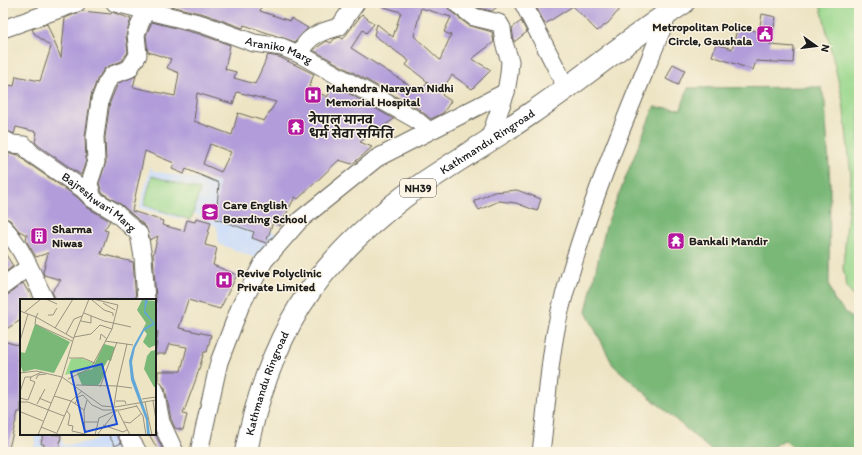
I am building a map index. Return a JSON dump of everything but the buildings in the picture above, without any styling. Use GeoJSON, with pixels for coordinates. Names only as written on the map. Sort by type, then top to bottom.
{"type":"FeatureCollection","features":[{"type":"Feature","properties":{"kind":"highway","name":"Kathmandu Ringroad"},"geometry":{"type":"LineString","coordinates":[[246,452],[265,383],[275,354],[299,307],[316,283],[355,241],[406,196],[567,89],[676,8]]}},
{"type":"Feature","properties":{"kind":"street"},"geometry":{"type":"LineString","coordinates":[[3,29],[77,3]]}},
{"type":"Feature","properties":{"kind":"street","name":"Araniko Marg"},"geometry":{"type":"LineString","coordinates":[[115,3],[146,9],[202,24],[254,43],[282,47],[301,55],[415,119],[428,130]]}},
{"type":"Feature","properties":{"kind":"street"},"geometry":{"type":"LineString","coordinates":[[301,55],[304,46],[318,32],[339,27],[356,3]]}},
{"type":"Feature","properties":{"kind":"street"},"geometry":{"type":"LineString","coordinates":[[456,3],[474,17],[499,23],[502,28],[504,43],[510,61],[506,92],[488,142]]}},
{"type":"Feature","properties":{"kind":"street"},"geometry":{"type":"LineString","coordinates":[[523,3],[567,89]]}},
{"type":"Feature","properties":{"kind":"street"},"geometry":{"type":"LineString","coordinates":[[541,452],[560,312],[578,249],[594,199],[676,8]]}},
{"type":"Feature","properties":{"kind":"street"},"geometry":{"type":"LineString","coordinates":[[93,199],[89,183],[96,162],[95,137],[100,100],[106,84],[112,75],[129,69],[138,55],[136,34],[146,9]]}},
{"type":"Feature","properties":{"kind":"street"},"geometry":{"type":"LineString","coordinates":[[199,452],[219,362],[240,307],[264,261],[300,220],[346,181],[377,158],[428,130],[506,92]]}},
{"type":"Feature","properties":{"kind":"street","name":"Bajreshwari Marg"},"geometry":{"type":"LineString","coordinates":[[3,139],[12,144],[24,145],[32,154],[83,189],[93,199],[116,212],[138,234],[143,257],[146,299]]}},
{"type":"Feature","properties":{"kind":"street"},"geometry":{"type":"LineString","coordinates":[[3,226],[9,232],[29,267],[45,299]]}},
{"type":"Feature","properties":{"kind":"street"},"geometry":{"type":"LineString","coordinates":[[3,286],[29,267]]}},
{"type":"Feature","properties":{"kind":"street"},"geometry":{"type":"LineString","coordinates":[[156,395],[161,422],[175,452]]}},
{"type":"Feature","properties":{"kind":"street"},"geometry":{"type":"LineString","coordinates":[[128,435],[138,452]]}},
{"type":"Feature","properties":{"kind":"shaded area","name":"Care English Boarding School"},"geometry":{"type":"Polygon","coordinates":[[[151,166],[153,171],[238,186],[264,227],[279,235],[264,261],[219,244],[217,227],[188,210],[184,220],[139,208],[151,166]]]}},
{"type":"Feature","properties":{"kind":"shaded area"},"geometry":{"type":"Polygon","coordinates":[[[34,435],[59,435],[64,445],[89,442],[103,435],[122,435],[130,452],[32,452],[35,444],[34,435]]]}},
{"type":"Feature","properties":{"kind":"green space"},"geometry":{"type":"Polygon","coordinates":[[[820,3],[859,3],[859,305],[847,287],[843,268],[851,176],[843,101],[820,3]]]}},
{"type":"Feature","properties":{"kind":"green space"},"geometry":{"type":"Polygon","coordinates":[[[821,87],[825,102],[830,183],[829,285],[834,300],[859,326],[859,452],[799,452],[784,440],[763,452],[713,452],[613,365],[586,312],[606,226],[654,107],[681,109],[688,88],[821,87]]]}},
{"type":"Feature","properties":{"kind":"green space"},"geometry":{"type":"Polygon","coordinates":[[[152,176],[200,190],[191,220],[144,205],[152,176]]]}},
{"type":"Feature","properties":{"kind":"place","name":"Metropolitan Police Circle, Gaushala"},"geometry":{"type":"Point","coordinates":[765,34]}},
{"type":"Feature","properties":{"kind":"place","name":"Mahendra Narayan Nidhi Memorial Hospital"},"geometry":{"type":"Point","coordinates":[313,95]}},
{"type":"Feature","properties":{"kind":"place","name":"नेपाल मानव धर्म सेवा समिति"},"geometry":{"type":"Point","coordinates":[296,127]}},
{"type":"Feature","properties":{"kind":"place","name":"Care English Boarding School"},"geometry":{"type":"Point","coordinates":[210,212]}},
{"type":"Feature","properties":{"kind":"place","name":"Sharma Niwas"},"geometry":{"type":"Point","coordinates":[39,236]}},
{"type":"Feature","properties":{"kind":"place","name":"Bankali Mandir"},"geometry":{"type":"Point","coordinates":[676,241]}},
{"type":"Feature","properties":{"kind":"place","name":"Revive Polyclinic Private Limited"},"geometry":{"type":"Point","coordinates":[224,280]}}]}
